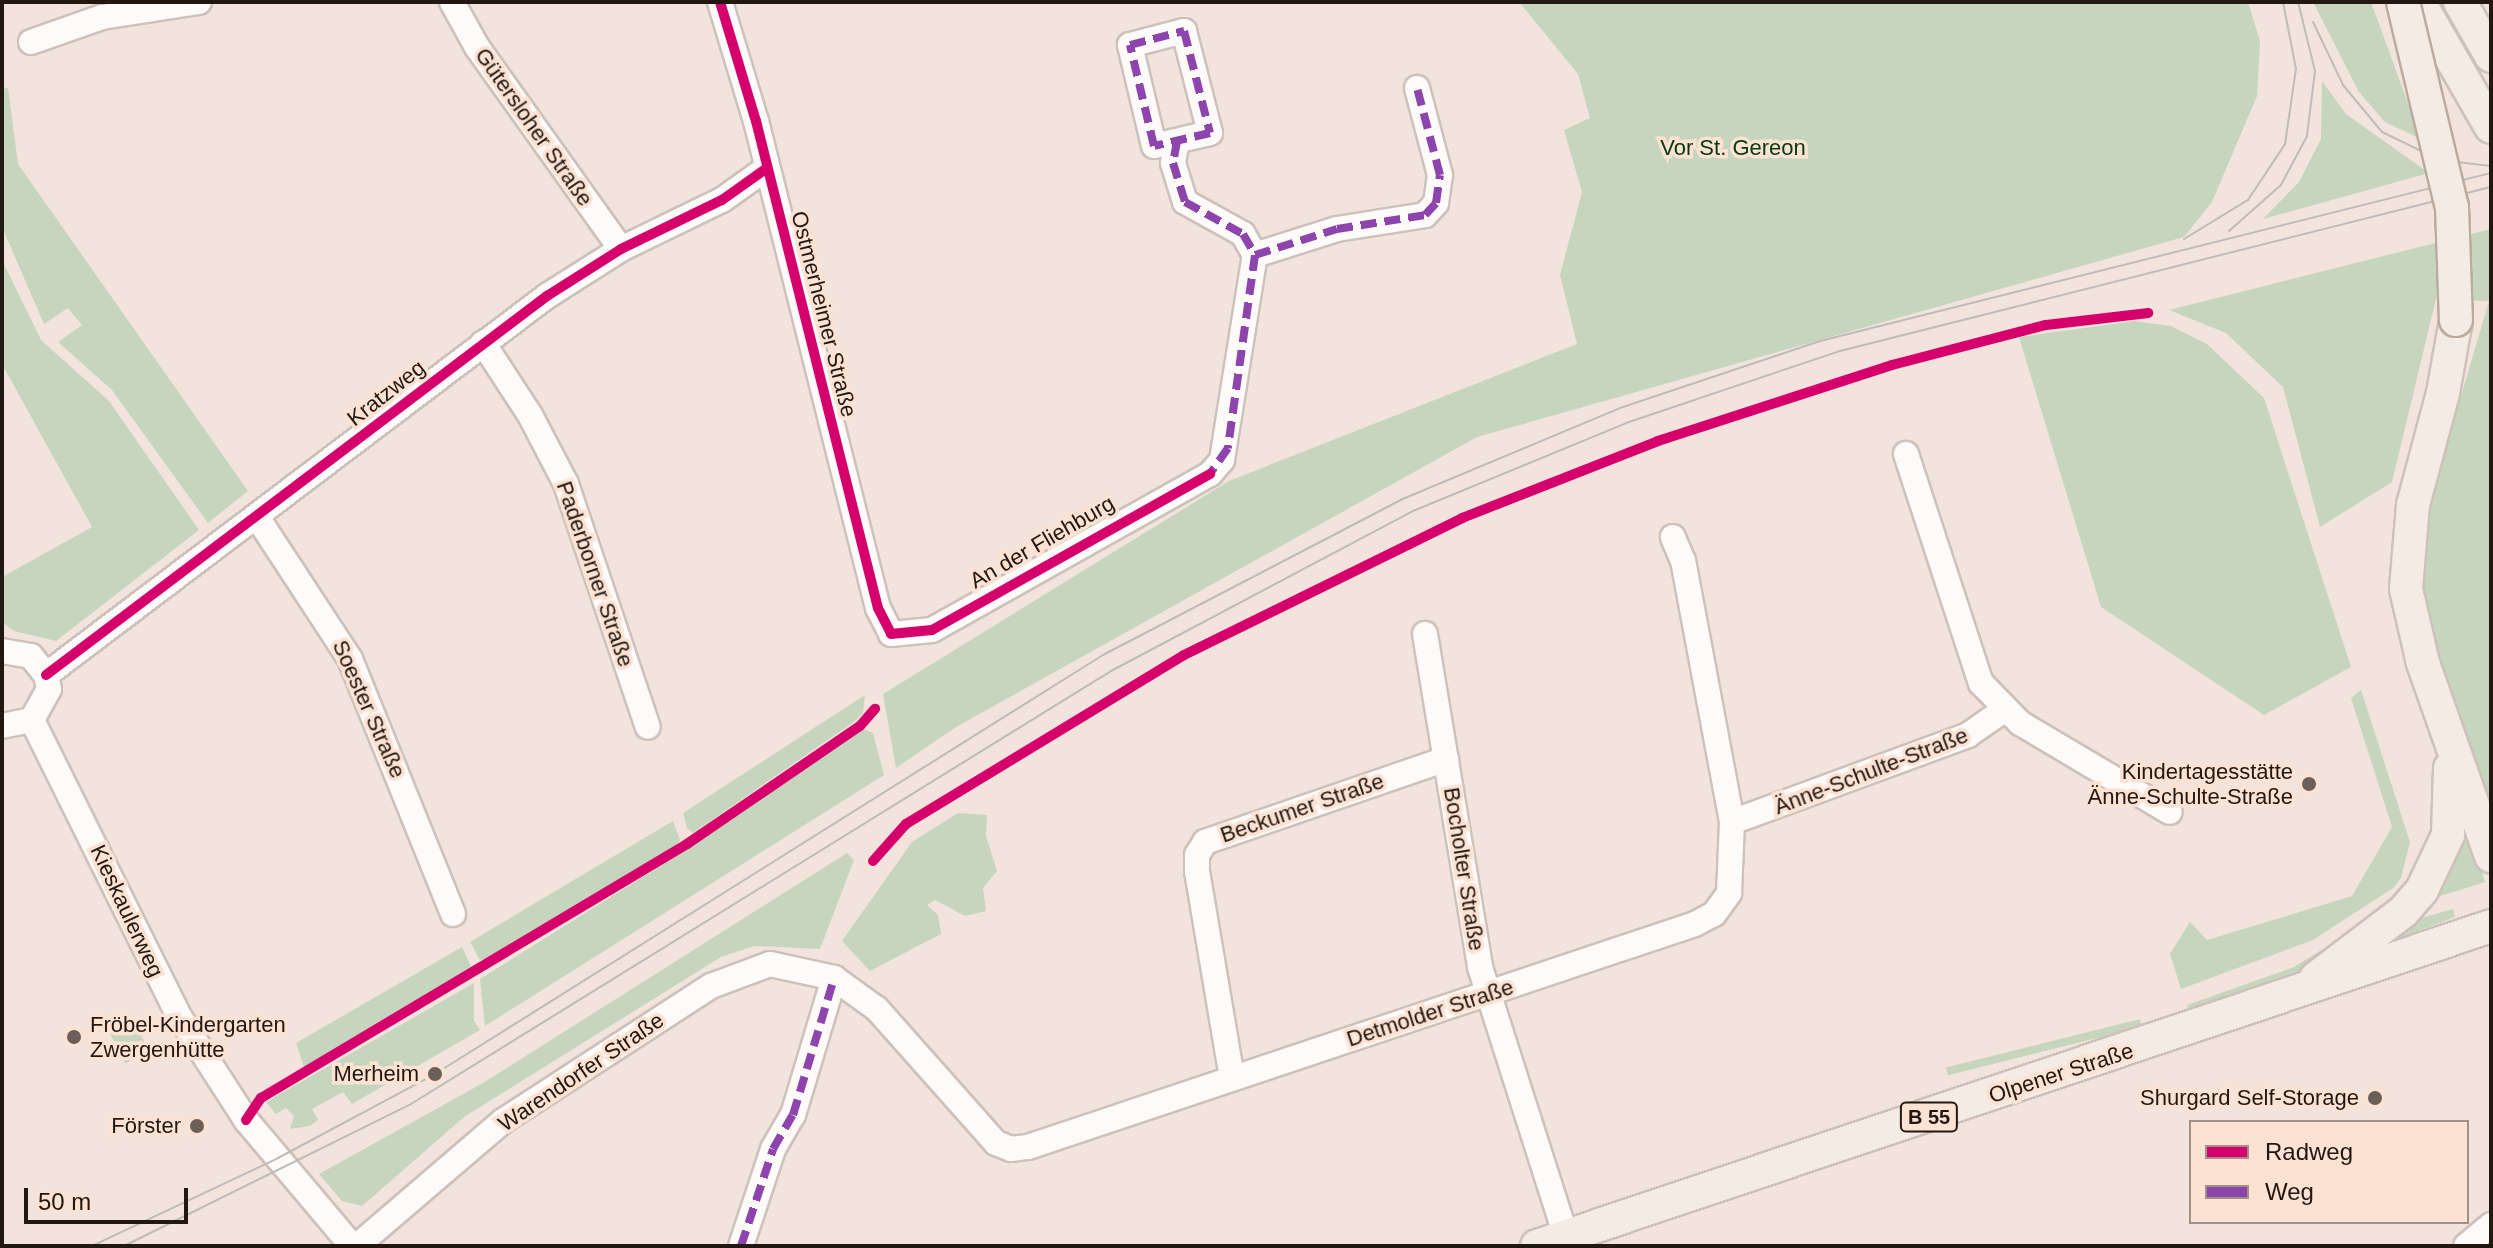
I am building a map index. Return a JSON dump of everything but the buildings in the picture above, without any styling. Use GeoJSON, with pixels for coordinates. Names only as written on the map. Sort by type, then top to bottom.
{"type":"FeatureCollection","features":[{"type":"Feature","properties":{"kind":"main road"},"geometry":{"type":"LineString","coordinates":[[2403,2],[2450,194],[2456,320],[2413,505],[2406,565],[2413,632],[2491,856]]}},
{"type":"Feature","properties":{"kind":"main road"},"geometry":{"type":"LineString","coordinates":[[2419,2],[2491,127]]}},
{"type":"Feature","properties":{"kind":"main road"},"geometry":{"type":"LineString","coordinates":[[2460,2],[2491,56]]}},
{"type":"Feature","properties":{"kind":"main road","name":"B 55"},"geometry":{"type":"LineString","coordinates":[[2291,996],[2403,912],[2428,880],[2448,835],[2448,737]]}},
{"type":"Feature","properties":{"kind":"main road","name":"Olpener Straße"},"geometry":{"type":"LineString","coordinates":[[1552,1241],[2291,996],[2491,926]]}},
{"type":"Feature","properties":{"kind":"street"},"geometry":{"type":"LineString","coordinates":[[31,42],[102,17],[199,2]]}},
{"type":"Feature","properties":{"kind":"street","name":"Gütersloher Straße"},"geometry":{"type":"LineString","coordinates":[[452,2],[477,47],[621,249]]}},
{"type":"Feature","properties":{"kind":"street","name":"Ostmerheimer Straße"},"geometry":{"type":"LineString","coordinates":[[720,2],[767,168],[878,608],[891,634]]}},
{"type":"Feature","properties":{"kind":"street"},"geometry":{"type":"LineString","coordinates":[[1184,31],[1210,133],[1177,141],[1154,146],[1130,45],[1184,31]]}},
{"type":"Feature","properties":{"kind":"street"},"geometry":{"type":"LineString","coordinates":[[1177,141],[1173,163],[1185,202],[1243,234],[1255,255],[1337,229],[1425,215],[1436,203],[1440,175],[1417,88]]}},
{"type":"Feature","properties":{"kind":"street","name":"Kratzweg"},"geometry":{"type":"LineString","coordinates":[[46,675],[483,343],[621,249],[722,200],[767,168]]}},
{"type":"Feature","properties":{"kind":"street","name":"An der Fliehburg"},"geometry":{"type":"LineString","coordinates":[[891,634],[932,630],[1210,474],[1228,448],[1255,255]]}},
{"type":"Feature","properties":{"kind":"street","name":"Paderborner Straße"},"geometry":{"type":"LineString","coordinates":[[483,343],[530,415],[566,484],[648,727]]}},
{"type":"Feature","properties":{"kind":"street"},"geometry":{"type":"LineString","coordinates":[[1906,454],[1981,683],[2004,710],[2170,812]]}},
{"type":"Feature","properties":{"kind":"street","name":"Soester Straße"},"geometry":{"type":"LineString","coordinates":[[257,517],[350,659],[453,914]]}},
{"type":"Feature","properties":{"kind":"street","name":"Detmolder Straße"},"geometry":{"type":"LineString","coordinates":[[834,978],[877,1009],[996,1143],[1011,1149],[1492,993],[1714,914],[1729,893],[1732,822],[1683,561],[1673,537]]}},
{"type":"Feature","properties":{"kind":"street","name":"Bocholter Straße"},"geometry":{"type":"LineString","coordinates":[[1425,634],[1480,967],[1492,993],[1552,1241]]}},
{"type":"Feature","properties":{"kind":"street"},"geometry":{"type":"LineString","coordinates":[[2,651],[31,656],[46,675],[46,704],[32,720],[2,726]]}},
{"type":"Feature","properties":{"kind":"street","name":"Änne-Schulte-Straße"},"geometry":{"type":"LineString","coordinates":[[1732,822],[1968,735],[2004,710]]}},
{"type":"Feature","properties":{"kind":"street","name":"Kieskaulerweg"},"geometry":{"type":"LineString","coordinates":[[32,720],[179,1016],[246,1120],[354,1246]]}},
{"type":"Feature","properties":{"kind":"street","name":"Beckumer Straße"},"geometry":{"type":"LineString","coordinates":[[1232,1078],[1197,872],[1197,855],[1205,842],[1446,759]]}},
{"type":"Feature","properties":{"kind":"street","name":"Warendorfer Straße"},"geometry":{"type":"LineString","coordinates":[[354,1246],[503,1121],[711,986],[770,964],[834,978]]}},
{"type":"Feature","properties":{"kind":"street"},"geometry":{"type":"LineString","coordinates":[[741,1246],[773,1149],[793,1115],[834,978]]}},
{"type":"Feature","properties":{"kind":"street"},"geometry":{"type":"LineString","coordinates":[[2466,1246],[2491,1225]]}},
{"type":"Feature","properties":{"kind":"green space","name":"Vor St. Gereon"},"geometry":{"type":"Polygon","coordinates":[[[1519,2],[2248,2],[2260,41],[2257,96],[2212,202],[2184,237],[1477,437],[956,727],[896,768],[883,694],[1229,481],[1577,344],[1560,275],[1582,192],[1564,130],[1590,118],[1578,74],[1519,2]]]}},
{"type":"Feature","properties":{"kind":"green space"},"geometry":{"type":"Polygon","coordinates":[[[2313,2],[2371,2],[2421,139],[2385,122],[2359,92],[2313,2]]]}},
{"type":"Feature","properties":{"kind":"green space"},"geometry":{"type":"Polygon","coordinates":[[[2322,81],[2346,114],[2429,173],[2263,219],[2299,182],[2321,139],[2322,81]]]}},
{"type":"Feature","properties":{"kind":"green space"},"geometry":{"type":"Polygon","coordinates":[[[8,88],[18,164],[248,491],[208,523],[112,390],[58,342],[82,325],[68,308],[44,324],[2,227],[2,89],[8,88]]]}},
{"type":"Feature","properties":{"kind":"green space"},"geometry":{"type":"Polygon","coordinates":[[[2491,229],[2491,806],[2434,649],[2420,593],[2422,529],[2489,301],[2436,299],[2392,482],[2320,527],[2283,387],[2226,333],[2169,310],[2491,229]]]}},
{"type":"Feature","properties":{"kind":"green space"},"geometry":{"type":"Polygon","coordinates":[[[2,260],[41,340],[109,401],[199,530],[56,641],[14,631],[3,623],[2,577],[92,527],[2,364],[2,260]]]}},
{"type":"Feature","properties":{"kind":"green space"},"geometry":{"type":"Polygon","coordinates":[[[2134,321],[2171,326],[2207,344],[2264,398],[2351,667],[2264,715],[2101,607],[2019,337],[2134,321]]]}},
{"type":"Feature","properties":{"kind":"green space"},"geometry":{"type":"Polygon","coordinates":[[[2361,690],[2410,842],[2401,878],[2393,888],[2313,940],[2181,989],[2170,954],[2190,922],[2207,940],[2352,896],[2392,827],[2351,698],[2361,690]]]}},
{"type":"Feature","properties":{"kind":"green space"},"geometry":{"type":"Polygon","coordinates":[[[865,695],[863,713],[855,721],[693,833],[687,828],[683,813],[865,695]]]}},
{"type":"Feature","properties":{"kind":"green space"},"geometry":{"type":"Polygon","coordinates":[[[864,729],[873,733],[884,775],[485,1026],[480,979],[676,856],[864,729]]]}},
{"type":"Feature","properties":{"kind":"green space"},"geometry":{"type":"Polygon","coordinates":[[[958,813],[987,815],[986,836],[997,871],[983,888],[986,911],[965,916],[935,900],[927,905],[938,915],[941,934],[870,971],[842,941],[912,842],[958,813]]]}},
{"type":"Feature","properties":{"kind":"green space"},"geometry":{"type":"Polygon","coordinates":[[[673,821],[680,840],[676,846],[497,957],[480,960],[470,942],[673,821]]]}},
{"type":"Feature","properties":{"kind":"green space"},"geometry":{"type":"Polygon","coordinates":[[[2467,826],[2485,882],[2434,898],[2454,827],[2467,826]]]}},
{"type":"Feature","properties":{"kind":"green space"},"geometry":{"type":"Polygon","coordinates":[[[847,853],[854,860],[820,949],[754,946],[721,957],[464,1117],[362,1206],[342,1201],[319,1174],[483,1083],[847,853]]]}},
{"type":"Feature","properties":{"kind":"green space"},"geometry":{"type":"Polygon","coordinates":[[[2453,909],[2455,917],[2386,943],[2418,919],[2453,909]]]}},
{"type":"Feature","properties":{"kind":"green space"},"geometry":{"type":"Polygon","coordinates":[[[2354,930],[2304,971],[2273,988],[2190,1019],[2187,1005],[2294,967],[2354,930]]]}},
{"type":"Feature","properties":{"kind":"green space"},"geometry":{"type":"Polygon","coordinates":[[[462,947],[472,969],[468,974],[304,1067],[296,1043],[462,947]]]}},
{"type":"Feature","properties":{"kind":"green space"},"geometry":{"type":"Polygon","coordinates":[[[474,983],[474,1021],[480,1030],[352,1104],[343,1092],[312,1109],[318,1120],[310,1126],[290,1129],[294,1116],[286,1108],[276,1114],[266,1102],[474,983]]]}},
{"type":"Feature","properties":{"kind":"green space"},"geometry":{"type":"Polygon","coordinates":[[[2140,1019],[2142,1027],[1948,1075],[1946,1067],[2140,1019]]]}},
{"type":"Feature","properties":{"kind":"green space"},"geometry":{"type":"Polygon","coordinates":[[[134,1021],[149,1051],[125,1064],[110,1033],[134,1021]]]}},
{"type":"Feature","properties":{"kind":"tram line"},"geometry":{"type":"LineString","coordinates":[[2184,239],[2248,200],[2285,144],[2296,69],[2283,2]]}},
{"type":"Feature","properties":{"kind":"tram line"},"geometry":{"type":"LineString","coordinates":[[2229,231],[2281,185],[2307,136],[2315,71],[2298,2]]}},
{"type":"Feature","properties":{"kind":"tram line"},"geometry":{"type":"LineString","coordinates":[[2313,22],[2343,85],[2382,132],[2440,160],[2491,166]]}},
{"type":"Feature","properties":{"kind":"tram line"},"geometry":{"type":"LineString","coordinates":[[92,1246],[278,1158],[435,1074],[1103,655],[1405,498],[1620,408],[1820,341],[2491,173]]}},
{"type":"Feature","properties":{"kind":"tram line"},"geometry":{"type":"LineString","coordinates":[[124,1246],[411,1104],[1111,671],[1413,511],[1626,423],[1840,351],[2491,187]]}},
{"type":"Feature","properties":{"kind":"marked path"},"geometry":{"type":"LineString","coordinates":[[1184,31],[1210,133],[1154,146],[1130,45],[1184,31]]}},
{"type":"Feature","properties":{"kind":"marked path"},"geometry":{"type":"LineString","coordinates":[[1255,255],[1337,229],[1425,215],[1436,203],[1440,175],[1417,88]]}},
{"type":"Feature","properties":{"kind":"marked path"},"geometry":{"type":"LineString","coordinates":[[1177,141],[1173,163],[1185,202],[1243,234],[1255,255],[1228,448],[1210,474]]}},
{"type":"Feature","properties":{"kind":"marked path"},"geometry":{"type":"LineString","coordinates":[[741,1246],[773,1149],[793,1115],[834,978]]}},
{"type":"Feature","properties":{"kind":"cycle path"},"geometry":{"type":"LineString","coordinates":[[720,2],[756,121],[878,608],[891,634],[932,630],[1210,474]]}},
{"type":"Feature","properties":{"kind":"cycle path"},"geometry":{"type":"LineString","coordinates":[[46,675],[547,296],[621,249],[722,200],[767,168]]}},
{"type":"Feature","properties":{"kind":"cycle path"},"geometry":{"type":"LineString","coordinates":[[873,861],[906,824],[1184,655],[1462,518],[1658,441],[1892,365],[2046,325],[2148,313]]}},
{"type":"Feature","properties":{"kind":"cycle path"},"geometry":{"type":"LineString","coordinates":[[246,1120],[261,1098],[687,844],[860,726],[875,709]]}},
{"type":"Feature","properties":{"kind":"place","name":"Kindertagesstätte Änne-Schulte-Straße"},"geometry":{"type":"Point","coordinates":[2309,784]}},
{"type":"Feature","properties":{"kind":"place","name":"Fröbel-Kindergarten Zwergenhütte"},"geometry":{"type":"Point","coordinates":[74,1037]}},
{"type":"Feature","properties":{"kind":"place","name":"Merheim"},"geometry":{"type":"Point","coordinates":[435,1074]}},
{"type":"Feature","properties":{"kind":"place","name":"Shurgard Self-Storage"},"geometry":{"type":"Point","coordinates":[2375,1098]}},
{"type":"Feature","properties":{"kind":"place","name":"Förster"},"geometry":{"type":"Point","coordinates":[197,1126]}}]}
